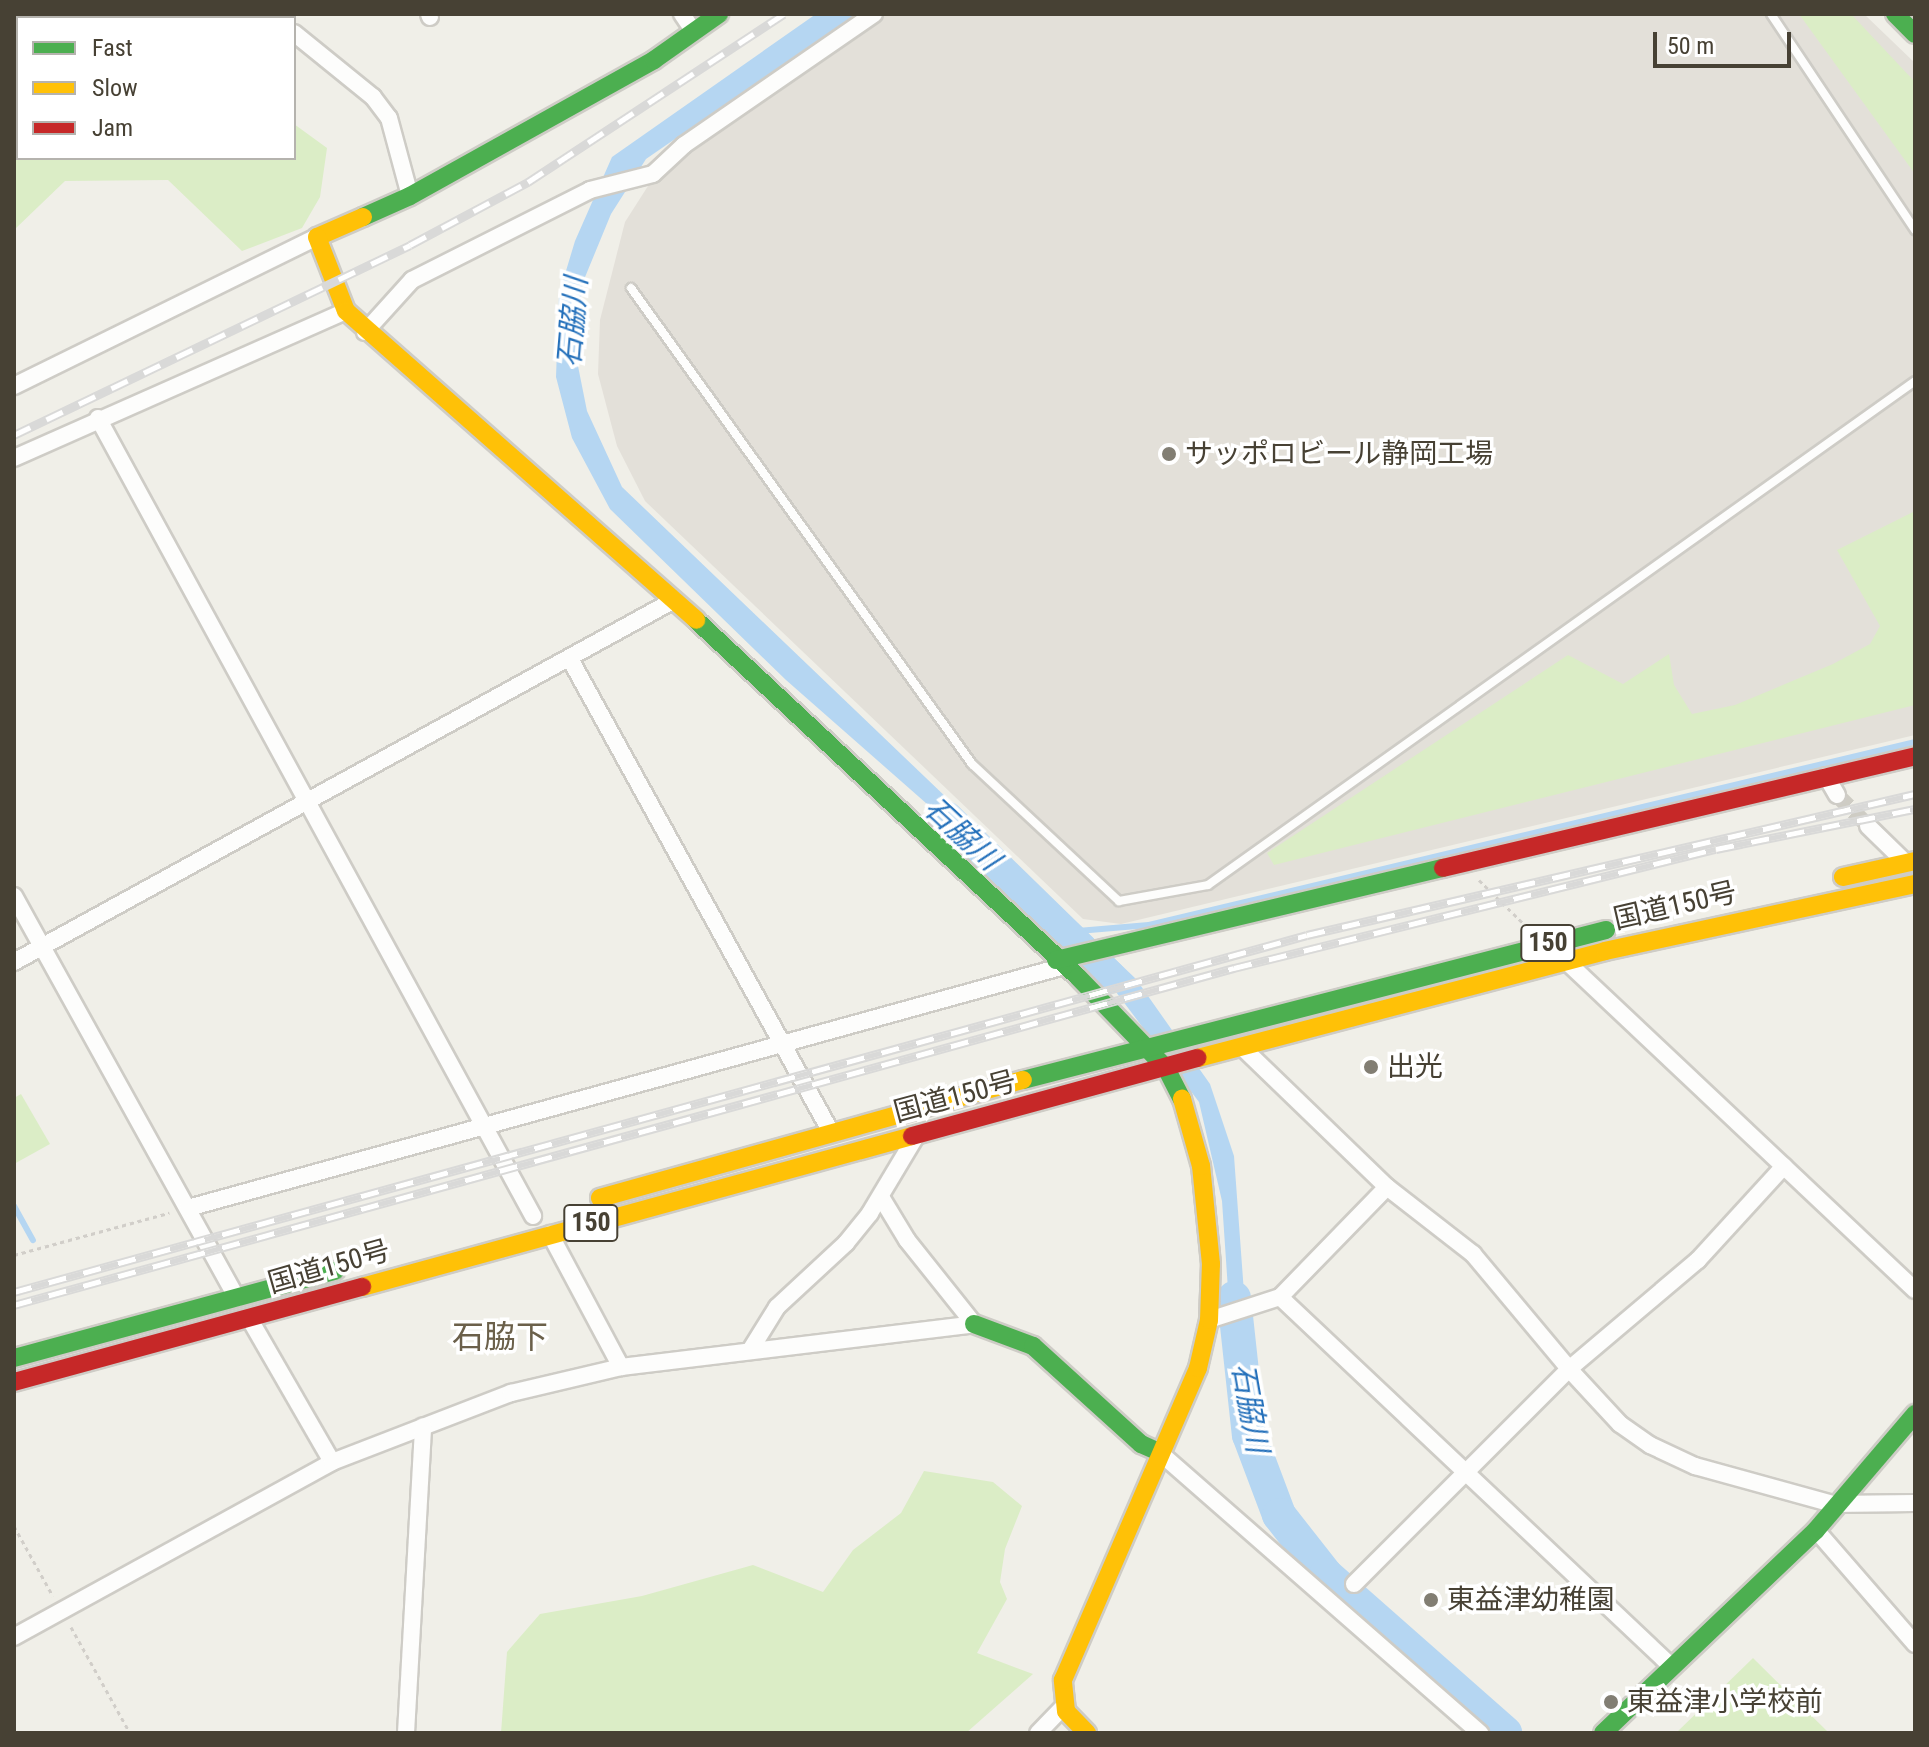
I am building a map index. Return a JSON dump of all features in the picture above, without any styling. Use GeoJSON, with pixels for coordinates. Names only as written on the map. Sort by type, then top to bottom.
{"type":"FeatureCollection","features":[{"type":"Feature","properties":{"kind":"main road"},"geometry":{"type":"LineString","coordinates":[[719,14],[654,60],[410,196],[317,237],[346,311],[365,332],[674,600],[1148,1046],[1167,1068],[1190,1117],[1201,1166],[1211,1264],[1209,1320],[1198,1368],[1159,1452],[1063,1680],[1065,1705],[1087,1733]]}},
{"type":"Feature","properties":{"kind":"main road"},"geometry":{"type":"LineString","coordinates":[[1895,14],[1915,34]]}},
{"type":"Feature","properties":{"kind":"main road"},"geometry":{"type":"LineString","coordinates":[[1060,963],[1915,756]]}},
{"type":"Feature","properties":{"kind":"main road"},"geometry":{"type":"LineString","coordinates":[[1828,880],[1911,862]]}},
{"type":"Feature","properties":{"kind":"main road","name":"国道150号"},"geometry":{"type":"LineString","coordinates":[[14,1382],[550,1234],[1567,962],[1915,884]]}},
{"type":"Feature","properties":{"kind":"main road","name":"国道150号"},"geometry":{"type":"LineString","coordinates":[[578,1204],[1458,963],[1642,922]]}},
{"type":"Feature","properties":{"kind":"main road","name":"国道150号"},"geometry":{"type":"LineString","coordinates":[[14,1358],[355,1265]]}},
{"type":"Feature","properties":{"kind":"main road"},"geometry":{"type":"LineString","coordinates":[[974,1324],[1012,1334],[1033,1346],[1141,1444],[1159,1452]]}},
{"type":"Feature","properties":{"kind":"main road"},"geometry":{"type":"LineString","coordinates":[[1603,1733],[1670,1665],[1816,1530],[1833,1504],[1915,1414]]}},
{"type":"Feature","properties":{"kind":"street"},"geometry":{"type":"LineString","coordinates":[[682,14],[694,32]]}},
{"type":"Feature","properties":{"kind":"street"},"geometry":{"type":"LineString","coordinates":[[365,332],[412,280],[590,190],[653,174],[684,145],[874,14]]}},
{"type":"Feature","properties":{"kind":"street"},"geometry":{"type":"LineString","coordinates":[[296,35],[373,97],[389,118],[410,196]]}},
{"type":"Feature","properties":{"kind":"street"},"geometry":{"type":"LineString","coordinates":[[14,386],[317,237]]}},
{"type":"Feature","properties":{"kind":"street"},"geometry":{"type":"LineString","coordinates":[[14,458],[98,418],[346,311]]}},
{"type":"Feature","properties":{"kind":"street"},"geometry":{"type":"LineString","coordinates":[[98,418],[533,1216]]}},
{"type":"Feature","properties":{"kind":"street"},"geometry":{"type":"LineString","coordinates":[[14,962],[674,600]]}},
{"type":"Feature","properties":{"kind":"street"},"geometry":{"type":"LineString","coordinates":[[570,659],[832,1134]]}},
{"type":"Feature","properties":{"kind":"street"},"geometry":{"type":"LineString","coordinates":[[1826,776],[1837,795]]}},
{"type":"Feature","properties":{"kind":"street"},"geometry":{"type":"LineString","coordinates":[[1868,826],[1911,862]]}},
{"type":"Feature","properties":{"kind":"street"},"geometry":{"type":"LineString","coordinates":[[14,896],[237,1298]]}},
{"type":"Feature","properties":{"kind":"street"},"geometry":{"type":"LineString","coordinates":[[1567,962],[1915,1290]]}},
{"type":"Feature","properties":{"kind":"street"},"geometry":{"type":"LineString","coordinates":[[188,1208],[784,1044],[1060,963]]}},
{"type":"Feature","properties":{"kind":"street"},"geometry":{"type":"LineString","coordinates":[[1243,1048],[1387,1187],[1473,1254],[1569,1369],[1620,1424],[1650,1445],[1695,1466],[1833,1504],[1915,1503]]}},
{"type":"Feature","properties":{"kind":"street"},"geometry":{"type":"LineString","coordinates":[[751,1349],[777,1307],[846,1243],[881,1197],[916,1136]]}},
{"type":"Feature","properties":{"kind":"street"},"geometry":{"type":"LineString","coordinates":[[1354,1584],[1463,1471],[1569,1369],[1698,1260],[1784,1166]]}},
{"type":"Feature","properties":{"kind":"street"},"geometry":{"type":"LineString","coordinates":[[1209,1320],[1257,1308],[1280,1297],[1387,1187]]}},
{"type":"Feature","properties":{"kind":"street"},"geometry":{"type":"LineString","coordinates":[[881,1197],[907,1240],[974,1324]]}},
{"type":"Feature","properties":{"kind":"street"},"geometry":{"type":"LineString","coordinates":[[550,1234],[621,1367]]}},
{"type":"Feature","properties":{"kind":"street"},"geometry":{"type":"LineString","coordinates":[[1280,1297],[1670,1665]]}},
{"type":"Feature","properties":{"kind":"street"},"geometry":{"type":"LineString","coordinates":[[249,1318],[332,1462]]}},
{"type":"Feature","properties":{"kind":"street"},"geometry":{"type":"LineString","coordinates":[[14,1637],[332,1462],[511,1393],[621,1367],[974,1324]]}},
{"type":"Feature","properties":{"kind":"street"},"geometry":{"type":"LineString","coordinates":[[406,1733],[423,1426]]}},
{"type":"Feature","properties":{"kind":"street"},"geometry":{"type":"LineString","coordinates":[[1159,1452],[1480,1733]]}},
{"type":"Feature","properties":{"kind":"street"},"geometry":{"type":"LineString","coordinates":[[1816,1530],[1915,1644]]}},
{"type":"Feature","properties":{"kind":"street"},"geometry":{"type":"LineString","coordinates":[[1038,1733],[1065,1705]]}},
{"type":"Feature","properties":{"kind":"lane"},"geometry":{"type":"LineString","coordinates":[[1771,14],[1915,230]]}},
{"type":"Feature","properties":{"kind":"lane"},"geometry":{"type":"LineString","coordinates":[[631,288],[972,764],[1119,901],[1208,885],[1915,381]]}},
{"type":"Feature","properties":{"kind":"path"},"geometry":{"type":"LineString","coordinates":[[1478,879],[1505,910]]}},
{"type":"Feature","properties":{"kind":"path"},"geometry":{"type":"LineString","coordinates":[[14,1255],[188,1208]]}},
{"type":"Feature","properties":{"kind":"path"},"geometry":{"type":"LineString","coordinates":[[14,1526],[130,1733]]}},
{"type":"Feature","properties":{"kind":"shaded area","name":"サッポロビール静岡工場"},"geometry":{"type":"Polygon","coordinates":[[[885,14],[1864,14],[1915,63],[1915,735],[1121,924],[1083,919],[645,501],[617,446],[598,374],[600,320],[625,222],[648,186],[689,149],[885,14]]]}},
{"type":"Feature","properties":{"kind":"green space"},"geometry":{"type":"Polygon","coordinates":[[[14,14],[48,16],[16,16],[16,160],[296,160],[296,125],[327,148],[320,197],[302,228],[242,251],[168,180],[65,181],[14,230],[14,14]]]}},
{"type":"Feature","properties":{"kind":"green space"},"geometry":{"type":"Polygon","coordinates":[[[1799,14],[1851,14],[1915,82],[1915,174],[1799,14]]]}},
{"type":"Feature","properties":{"kind":"green space"},"geometry":{"type":"Polygon","coordinates":[[[1915,511],[1915,705],[1274,865],[1267,853],[1568,655],[1623,684],[1669,654],[1674,685],[1692,714],[1735,705],[1833,664],[1870,644],[1880,626],[1837,550],[1915,511]]]}},
{"type":"Feature","properties":{"kind":"green space"},"geometry":{"type":"Polygon","coordinates":[[[21,1094],[50,1144],[14,1164],[14,1098],[21,1094]]]}},
{"type":"Feature","properties":{"kind":"green space"},"geometry":{"type":"Polygon","coordinates":[[[924,1471],[993,1482],[1022,1506],[1005,1549],[1000,1582],[1007,1599],[977,1653],[1033,1674],[966,1733],[501,1733],[507,1652],[540,1614],[642,1596],[753,1565],[823,1592],[853,1550],[901,1513],[924,1471]]]}},
{"type":"Feature","properties":{"kind":"green space"},"geometry":{"type":"Polygon","coordinates":[[[1753,1658],[1829,1733],[1676,1733],[1753,1658]]]}},
{"type":"Feature","properties":{"kind":"water"},"geometry":{"type":"Polygon","coordinates":[[[816,14],[856,14],[646,159],[611,214],[583,282],[575,351],[587,411],[622,487],[1136,979],[1210,1084],[1234,1156],[1247,1334],[1232,1349],[1222,1201],[1199,1102],[1067,927],[786,680],[610,509],[572,438],[556,377],[559,294],[575,241],[612,157],[816,14]]]}},
{"type":"Feature","properties":{"kind":"waterway"},"geometry":{"type":"LineString","coordinates":[[1066,932],[1149,925],[1915,742]]}},
{"type":"Feature","properties":{"kind":"waterway","name":"石脇川"},"geometry":{"type":"LineString","coordinates":[[946,818],[1109,977]]}},
{"type":"Feature","properties":{"kind":"waterway"},"geometry":{"type":"LineString","coordinates":[[14,1206],[33,1240]]}},
{"type":"Feature","properties":{"kind":"waterway","name":"石脇川"},"geometry":{"type":"LineString","coordinates":[[1234,1298],[1249,1435],[1279,1515],[1326,1575],[1505,1733]]}},
{"type":"Feature","properties":{"kind":"tunnel"},"geometry":{"type":"LineString","coordinates":[[1837,795],[1868,826]]}},
{"type":"Feature","properties":{"kind":"railway"},"geometry":{"type":"LineString","coordinates":[[14,435],[410,245],[528,182],[784,14]]}},
{"type":"Feature","properties":{"kind":"railway"},"geometry":{"type":"LineString","coordinates":[[14,1292],[1307,935],[1915,794]]}},
{"type":"Feature","properties":{"kind":"railway"},"geometry":{"type":"LineString","coordinates":[[14,1305],[1234,968],[1716,849],[1915,809]]}},
{"type":"Feature","properties":{"kind":"traffic: fast"},"geometry":{"type":"LineString","coordinates":[[363,217],[410,196],[654,60],[719,14]]}},
{"type":"Feature","properties":{"kind":"traffic: fast"},"geometry":{"type":"LineString","coordinates":[[1895,14],[1915,34]]}},
{"type":"Feature","properties":{"kind":"traffic: fast"},"geometry":{"type":"LineString","coordinates":[[696,620],[1078,977],[1166,1068],[1182,1099]]}},
{"type":"Feature","properties":{"kind":"traffic: fast"},"geometry":{"type":"LineString","coordinates":[[1056,960],[1443,868]]}},
{"type":"Feature","properties":{"kind":"traffic: fast"},"geometry":{"type":"LineString","coordinates":[[1023,1080],[1606,930]]}},
{"type":"Feature","properties":{"kind":"traffic: fast"},"geometry":{"type":"LineString","coordinates":[[14,1358],[335,1271]]}},
{"type":"Feature","properties":{"kind":"traffic: fast"},"geometry":{"type":"LineString","coordinates":[[974,1324],[1033,1346],[1141,1444],[1159,1452]]}},
{"type":"Feature","properties":{"kind":"traffic: fast"},"geometry":{"type":"LineString","coordinates":[[1603,1733],[1816,1530],[1915,1414]]}},
{"type":"Feature","properties":{"kind":"traffic: slow"},"geometry":{"type":"LineString","coordinates":[[363,217],[317,237],[346,311],[696,620]]}},
{"type":"Feature","properties":{"kind":"traffic: slow"},"geometry":{"type":"LineString","coordinates":[[1843,877],[1915,861]]}},
{"type":"Feature","properties":{"kind":"traffic: slow"},"geometry":{"type":"LineString","coordinates":[[1198,1058],[1605,951],[1915,884]]}},
{"type":"Feature","properties":{"kind":"traffic: slow"},"geometry":{"type":"LineString","coordinates":[[600,1198],[1023,1080]]}},
{"type":"Feature","properties":{"kind":"traffic: slow"},"geometry":{"type":"LineString","coordinates":[[1087,1733],[1066,1711],[1063,1680],[1198,1368],[1209,1320],[1211,1264],[1201,1166],[1182,1099]]}},
{"type":"Feature","properties":{"kind":"traffic: slow"},"geometry":{"type":"LineString","coordinates":[[362,1287],[912,1136]]}},
{"type":"Feature","properties":{"kind":"traffic: jam"},"geometry":{"type":"LineString","coordinates":[[1443,868],[1915,756]]}},
{"type":"Feature","properties":{"kind":"traffic: jam"},"geometry":{"type":"LineString","coordinates":[[912,1136],[1198,1058]]}},
{"type":"Feature","properties":{"kind":"traffic: jam"},"geometry":{"type":"LineString","coordinates":[[14,1382],[362,1287]]}},
{"type":"Feature","properties":{"kind":"place","name":"サッポロビール静岡工場"},"geometry":{"type":"Point","coordinates":[1169,454]}},
{"type":"Feature","properties":{"kind":"place","name":"出光"},"geometry":{"type":"Point","coordinates":[1371,1067]}},
{"type":"Feature","properties":{"kind":"place","name":"東益津幼稚園"},"geometry":{"type":"Point","coordinates":[1431,1600]}},
{"type":"Feature","properties":{"kind":"place","name":"東益津小学校前"},"geometry":{"type":"Point","coordinates":[1611,1702]}},
{"type":"Feature","properties":{"kind":"district","name":"石脇下"},"geometry":{"type":"Point","coordinates":[500,1337]}}]}
